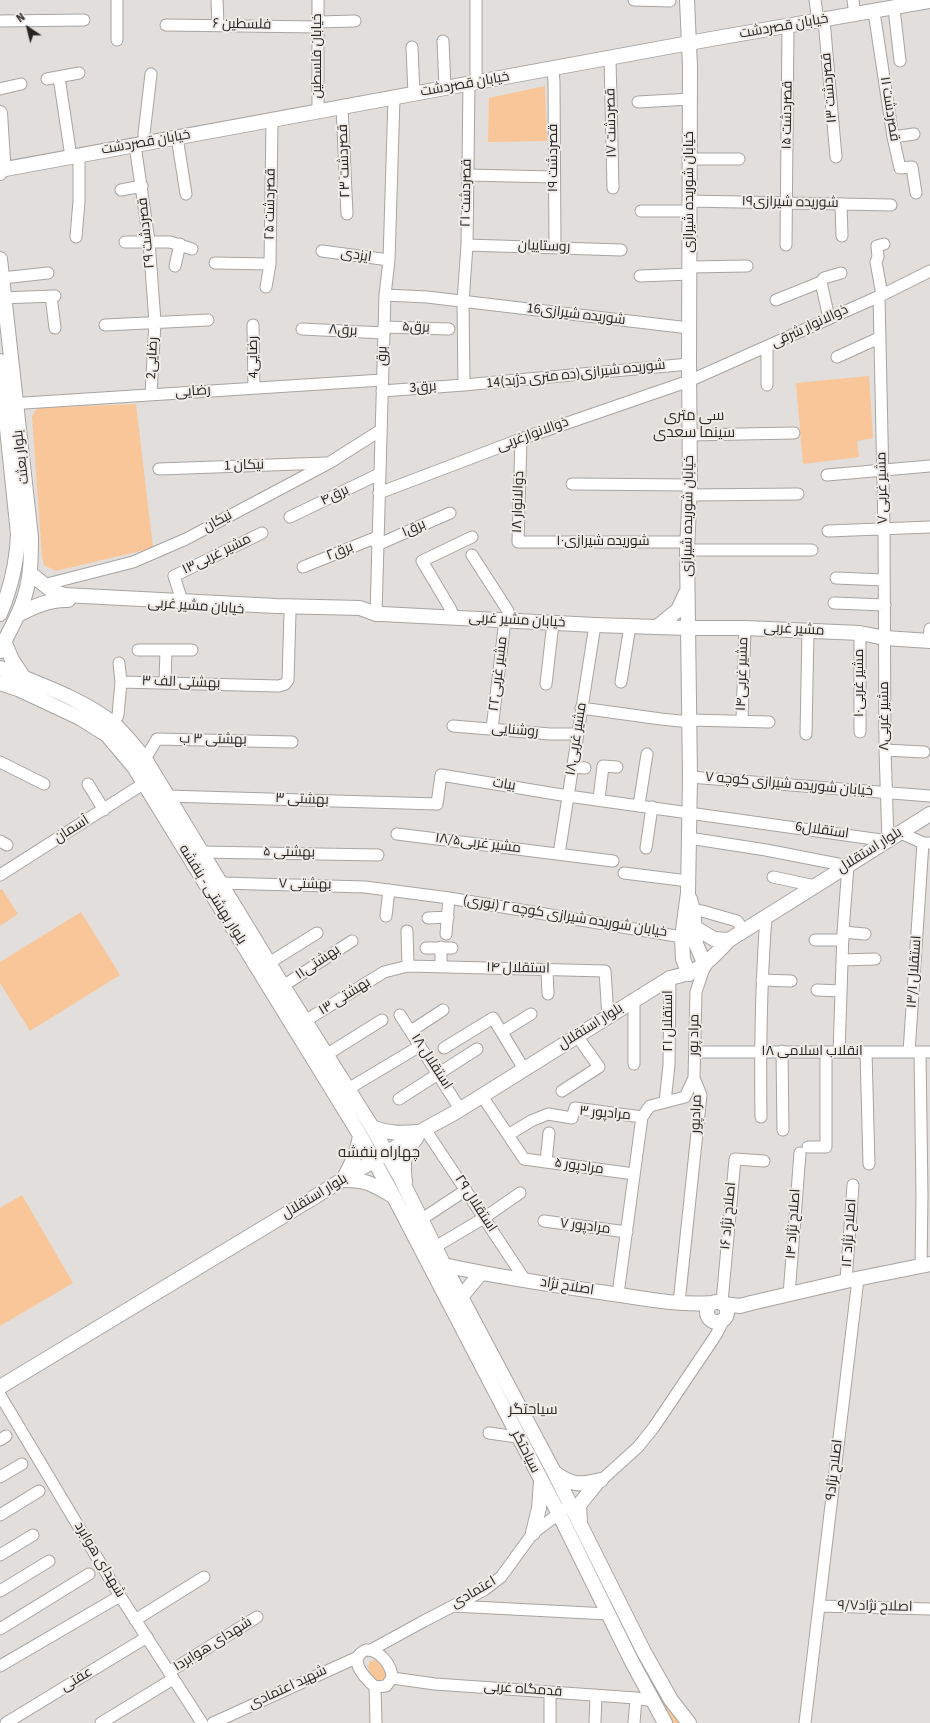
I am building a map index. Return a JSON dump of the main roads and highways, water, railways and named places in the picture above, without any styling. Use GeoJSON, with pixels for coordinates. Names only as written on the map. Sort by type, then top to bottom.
{"type":"FeatureCollection","features":[{"type":"Feature","properties":{"kind":"main road","name":"خیابان شوریده شیرازی"},"geometry":{"type":"LineString","coordinates":[[687,0],[690,43],[690,490],[687,546],[690,777],[688,887],[682,936],[683,959],[690,974]]}},
{"type":"Feature","properties":{"kind":"main road","name":"خیابان قصردشت"},"geometry":{"type":"LineString","coordinates":[[0,171],[690,43],[874,12],[909,3],[930,1]]}},
{"type":"Feature","properties":{"kind":"main road"},"geometry":{"type":"LineString","coordinates":[[0,113],[3,160],[0,171]]}},
{"type":"Feature","properties":{"kind":"main road","name":"بلوار بعثت"},"geometry":{"type":"LineString","coordinates":[[0,259],[18,534],[17,554],[12,584],[1,610]]}},
{"type":"Feature","properties":{"kind":"main road","name":"بلوار بعثت"},"geometry":{"type":"LineString","coordinates":[[0,361],[10,404],[31,537],[30,573],[25,595],[18,614],[2,646]]}},
{"type":"Feature","properties":{"kind":"main road","name":"خیابان مشیر غربی"},"geometry":{"type":"LineString","coordinates":[[30,573],[48,592],[63,600],[176,605],[359,618],[376,614],[658,627]]}},
{"type":"Feature","properties":{"kind":"main road"},"geometry":{"type":"LineString","coordinates":[[658,627],[678,610],[687,590]]}},
{"type":"Feature","properties":{"kind":"main road","name":"خیابان مشیر غربی"},"geometry":{"type":"LineString","coordinates":[[48,592],[64,595],[276,606],[360,608],[376,614]]}},
{"type":"Feature","properties":{"kind":"main road","name":"خیابان مشیر غربی"},"geometry":{"type":"LineString","coordinates":[[18,614],[34,606],[48,592]]}},
{"type":"Feature","properties":{"kind":"main road","name":"مشیر غربی"},"geometry":{"type":"LineString","coordinates":[[658,627],[745,628],[860,633],[885,638],[930,637]]}},
{"type":"Feature","properties":{"kind":"main road"},"geometry":{"type":"LineString","coordinates":[[2,646],[12,660],[21,684]]}},
{"type":"Feature","properties":{"kind":"main road"},"geometry":{"type":"LineString","coordinates":[[0,668],[21,684]]}},
{"type":"Feature","properties":{"kind":"main road","name":"بلوار بهشتی - بنفشه"},"geometry":{"type":"LineString","coordinates":[[0,683],[21,684],[88,707],[113,724],[128,738],[145,759],[221,884],[232,915],[269,963],[372,1127],[386,1153]]}},
{"type":"Feature","properties":{"kind":"main road"},"geometry":{"type":"LineString","coordinates":[[0,693],[21,684]]}},
{"type":"Feature","properties":{"kind":"main road","name":"بلوار بهشتی - بنفشه"},"geometry":{"type":"LineString","coordinates":[[21,684],[107,735],[134,767],[232,915],[374,1161]]}},
{"type":"Feature","properties":{"kind":"main road","name":"بلوار استقلال"},"geometry":{"type":"LineString","coordinates":[[0,1387],[344,1180],[423,1130],[482,1096],[670,978],[690,974],[705,964],[729,940],[744,930],[930,814]]}},
{"type":"Feature","properties":{"kind":"main road","name":"خیابان شوریده شیرازی"},"geometry":{"type":"LineString","coordinates":[[688,887],[693,910],[698,950],[705,964]]}},
{"type":"Feature","properties":{"kind":"main road"},"geometry":{"type":"LineString","coordinates":[[694,927],[714,938],[729,940]]}},
{"type":"Feature","properties":{"kind":"main road","name":"بلوار استقلال"},"geometry":{"type":"LineString","coordinates":[[670,978],[683,959],[698,950],[729,940]]}},
{"type":"Feature","properties":{"kind":"main road"},"geometry":{"type":"LineString","coordinates":[[372,1127],[383,1132],[396,1133],[423,1130]]}},
{"type":"Feature","properties":{"kind":"main road"},"geometry":{"type":"LineString","coordinates":[[406,1190],[403,1166],[407,1150],[423,1130]]}},
{"type":"Feature","properties":{"kind":"main road"},"geometry":{"type":"LineString","coordinates":[[360,1135],[356,1152],[344,1180],[360,1179],[378,1187],[394,1197]]}},
{"type":"Feature","properties":{"kind":"main road","name":"سیاحتگر"},"geometry":{"type":"LineString","coordinates":[[386,1153],[554,1472],[580,1525]]}},
{"type":"Feature","properties":{"kind":"main road","name":"سیاحتگر"},"geometry":{"type":"LineString","coordinates":[[374,1161],[558,1514],[631,1660],[665,1723]]}},
{"type":"Feature","properties":{"kind":"main road","name":"اصلاح نژاد"},"geometry":{"type":"LineString","coordinates":[[444,1265],[481,1274],[684,1304],[718,1315],[740,1306],[925,1265]]}},
{"type":"Feature","properties":{"kind":"main road"},"geometry":{"type":"LineString","coordinates":[[461,1297],[481,1274]]}},
{"type":"Feature","properties":{"kind":"main road"},"geometry":{"type":"LineString","coordinates":[[554,1472],[562,1479],[575,1484],[599,1482],[579,1505],[580,1525],[644,1652],[671,1700],[689,1723]]}},
{"type":"Feature","properties":{"kind":"main road"},"geometry":{"type":"LineString","coordinates":[[533,1533],[541,1482]]}},
{"type":"Feature","properties":{"kind":"main road"},"geometry":{"type":"LineString","coordinates":[[631,1660],[644,1652]]}},
{"type":"Feature","properties":{"kind":"district","name":"سی متری سینما سعدی"},"geometry":{"type":"Point","coordinates":[694,426]}},
{"type":"Feature","properties":{"kind":"district","name":"چهاراه بنفشه"},"geometry":{"type":"Point","coordinates":[379,1154]}},
{"type":"Feature","properties":{"kind":"district","name":"سیاحتگر"},"geometry":{"type":"Point","coordinates":[533,1411]}}]}
